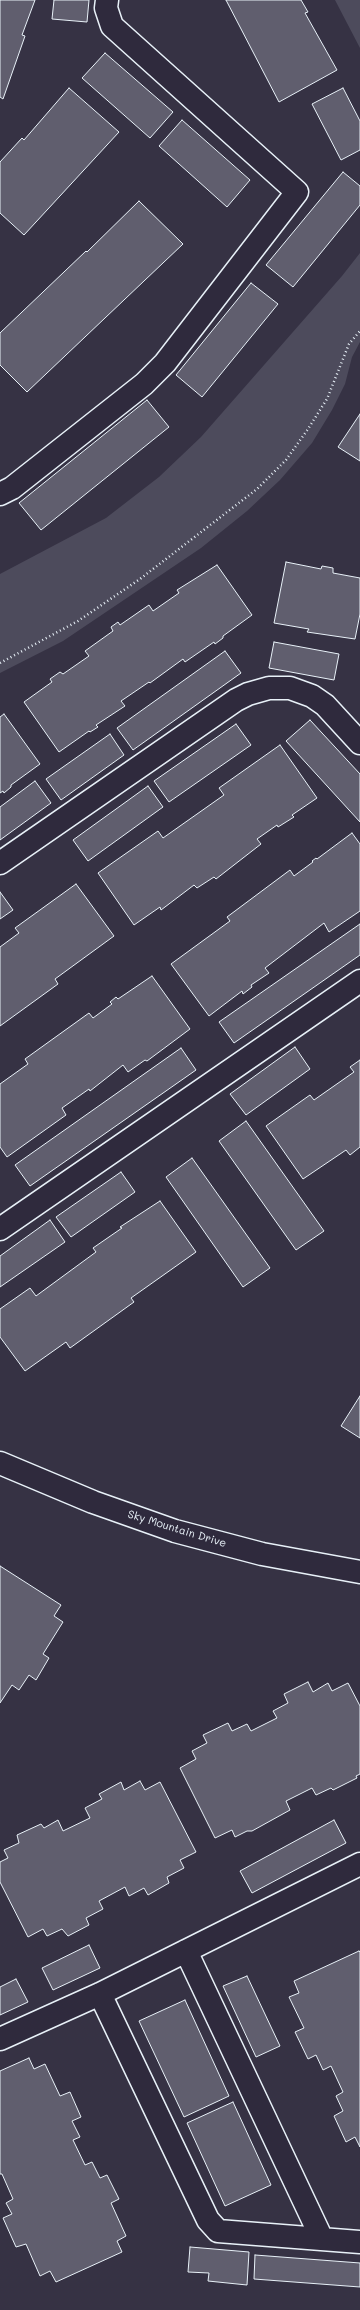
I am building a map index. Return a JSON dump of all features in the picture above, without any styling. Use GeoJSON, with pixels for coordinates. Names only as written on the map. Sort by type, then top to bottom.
{"type":"FeatureCollection","features":[{"type":"Feature","properties":{"kind":"street"},"geometry":{"type":"LineString","coordinates":[[0,494],[12,488],[144,384],[165,363],[297,192],[112,26],[106,8],[107,0]]}},
{"type":"Feature","properties":{"kind":"street"},"geometry":{"type":"LineString","coordinates":[[0,863],[236,700],[248,694],[269,688],[290,688],[312,696],[325,705],[360,743]]}},
{"type":"Feature","properties":{"kind":"street"},"geometry":{"type":"LineString","coordinates":[[0,1229],[360,981]]}},
{"type":"Feature","properties":{"kind":"street","name":"Sky Mountain Drive"},"geometry":{"type":"LineString","coordinates":[[0,1463],[93,1502],[175,1531],[262,1554],[360,1572]]}},
{"type":"Feature","properties":{"kind":"street"},"geometry":{"type":"LineString","coordinates":[[0,2039],[100,1994],[360,1864]]}},
{"type":"Feature","properties":{"kind":"street"},"geometry":{"type":"LineString","coordinates":[[186,1951],[322,2239]]}},
{"type":"Feature","properties":{"kind":"street"},"geometry":{"type":"LineString","coordinates":[[100,1994],[208,2220],[218,2231],[360,2242]]}},
{"type":"Feature","properties":{"kind":"path"},"geometry":{"type":"LineString","coordinates":[[0,663],[78,621],[140,579],[257,489],[286,460],[308,429],[327,399],[349,344],[360,331]]}},
{"type":"Feature","properties":{"kind":"shaded area"},"geometry":{"type":"Polygon","coordinates":[[[335,0],[360,0],[360,48],[335,0]]]}},
{"type":"Feature","properties":{"kind":"shaded area"},"geometry":{"type":"Polygon","coordinates":[[[360,253],[360,342],[352,357],[345,384],[332,410],[312,443],[280,480],[247,511],[201,548],[63,641],[0,673],[0,574],[106,518],[159,477],[201,437],[342,276],[360,253]]]}},
{"type":"Feature","properties":{"kind":"building"},"geometry":{"type":"Polygon","coordinates":[[[0,0],[35,0],[22,35],[25,36],[3,99],[0,97],[0,0]]]}},
{"type":"Feature","properties":{"kind":"building"},"geometry":{"type":"Polygon","coordinates":[[[54,0],[89,0],[87,22],[52,19],[54,0]]]}},
{"type":"Feature","properties":{"kind":"building"},"geometry":{"type":"Polygon","coordinates":[[[226,0],[301,0],[308,12],[305,13],[337,70],[279,102],[226,0]]]}},
{"type":"Feature","properties":{"kind":"building"},"geometry":{"type":"Polygon","coordinates":[[[105,53],[173,112],[150,138],[82,78],[105,53]]]}},
{"type":"Feature","properties":{"kind":"building"},"geometry":{"type":"Polygon","coordinates":[[[69,88],[119,132],[24,235],[0,213],[0,162],[22,138],[24,140],[69,88]]]}},
{"type":"Feature","properties":{"kind":"building"},"geometry":{"type":"Polygon","coordinates":[[[343,88],[360,121],[360,150],[341,160],[312,104],[343,88]]]}},
{"type":"Feature","properties":{"kind":"building"},"geometry":{"type":"Polygon","coordinates":[[[182,120],[250,180],[227,207],[159,146],[182,120]]]}},
{"type":"Feature","properties":{"kind":"building"},"geometry":{"type":"Polygon","coordinates":[[[343,172],[360,186],[360,205],[293,287],[266,265],[343,172]]]}},
{"type":"Feature","properties":{"kind":"building"},"geometry":{"type":"Polygon","coordinates":[[[139,201],[183,244],[27,392],[0,365],[0,333],[139,201]]]}},
{"type":"Feature","properties":{"kind":"building"},"geometry":{"type":"Polygon","coordinates":[[[251,283],[278,304],[202,397],[176,375],[251,283]]]}},
{"type":"Feature","properties":{"kind":"building"},"geometry":{"type":"Polygon","coordinates":[[[147,400],[169,427],[41,530],[19,503],[147,400]]]}},
{"type":"Feature","properties":{"kind":"building"},"geometry":{"type":"Polygon","coordinates":[[[360,414],[360,461],[338,447],[360,414]]]}},
{"type":"Feature","properties":{"kind":"building"},"geometry":{"type":"Polygon","coordinates":[[[286,562],[321,569],[322,566],[333,568],[333,573],[360,578],[360,614],[355,639],[307,632],[309,629],[274,623],[286,562]]]}},
{"type":"Feature","properties":{"kind":"building"},"geometry":{"type":"Polygon","coordinates":[[[217,565],[252,615],[223,636],[223,638],[215,644],[214,642],[185,662],[183,659],[150,683],[149,682],[121,701],[125,706],[96,725],[98,727],[90,732],[89,731],[59,752],[24,702],[52,682],[50,679],[60,672],[63,674],[89,656],[85,651],[113,631],[111,627],[118,622],[120,625],[149,605],[153,611],[179,593],[177,590],[217,565]]]}},
{"type":"Feature","properties":{"kind":"building"},"geometry":{"type":"Polygon","coordinates":[[[274,642],[339,654],[334,680],[269,668],[274,642]]]}},
{"type":"Feature","properties":{"kind":"building"},"geometry":{"type":"Polygon","coordinates":[[[225,651],[241,673],[133,750],[117,728],[225,651]]]}},
{"type":"Feature","properties":{"kind":"building"},"geometry":{"type":"Polygon","coordinates":[[[4,714],[40,764],[11,785],[11,787],[4,793],[3,791],[0,793],[0,717],[4,714]]]}},
{"type":"Feature","properties":{"kind":"building"},"geometry":{"type":"Polygon","coordinates":[[[310,720],[360,774],[360,822],[286,741],[310,720]]]}},
{"type":"Feature","properties":{"kind":"building"},"geometry":{"type":"Polygon","coordinates":[[[236,724],[251,745],[169,802],[154,781],[236,724]]]}},
{"type":"Feature","properties":{"kind":"building"},"geometry":{"type":"Polygon","coordinates":[[[110,734],[124,755],[61,800],[46,779],[110,734]]]}},
{"type":"Feature","properties":{"kind":"building"},"geometry":{"type":"Polygon","coordinates":[[[280,745],[317,798],[292,815],[294,817],[278,827],[277,825],[257,839],[261,844],[216,879],[214,877],[197,888],[194,885],[161,910],[160,907],[134,925],[98,873],[158,831],[163,838],[224,795],[219,788],[280,745]]]}},
{"type":"Feature","properties":{"kind":"building"},"geometry":{"type":"Polygon","coordinates":[[[35,781],[51,803],[0,840],[0,807],[35,781]]]}},
{"type":"Feature","properties":{"kind":"building"},"geometry":{"type":"Polygon","coordinates":[[[148,786],[163,807],[88,861],[73,840],[148,786]]]}},
{"type":"Feature","properties":{"kind":"building"},"geometry":{"type":"Polygon","coordinates":[[[352,833],[360,844],[360,911],[329,932],[324,923],[265,968],[269,973],[251,985],[252,987],[243,994],[242,991],[209,1016],[171,964],[230,921],[227,917],[290,870],[294,876],[316,858],[317,859],[352,833]]]}},
{"type":"Feature","properties":{"kind":"building"},"geometry":{"type":"Polygon","coordinates":[[[76,884],[114,936],[55,979],[58,984],[0,1026],[0,947],[19,933],[15,928],[76,884]]]}},
{"type":"Feature","properties":{"kind":"building"},"geometry":{"type":"Polygon","coordinates":[[[0,892],[13,910],[0,919],[0,892]]]}},
{"type":"Feature","properties":{"kind":"building"},"geometry":{"type":"Polygon","coordinates":[[[360,924],[360,955],[234,1043],[219,1022],[360,924]]]}},
{"type":"Feature","properties":{"kind":"building"},"geometry":{"type":"Polygon","coordinates":[[[152,976],[190,1029],[147,1061],[145,1060],[128,1072],[123,1065],[90,1091],[89,1089],[62,1108],[66,1115],[7,1157],[0,1147],[0,1084],[28,1064],[25,1059],[89,1013],[93,1018],[112,1004],[110,1002],[116,997],[118,999],[152,976]]]}},
{"type":"Feature","properties":{"kind":"building"},"geometry":{"type":"Polygon","coordinates":[[[295,1047],[310,1069],[246,1115],[230,1094],[295,1047]]]}},
{"type":"Feature","properties":{"kind":"building"},"geometry":{"type":"Polygon","coordinates":[[[181,1048],[196,1070],[30,1186],[15,1165],[181,1048]]]}},
{"type":"Feature","properties":{"kind":"building"},"geometry":{"type":"Polygon","coordinates":[[[360,1060],[360,1147],[350,1155],[346,1150],[303,1179],[266,1126],[310,1095],[314,1100],[354,1072],[350,1067],[360,1060]]]}},
{"type":"Feature","properties":{"kind":"building"},"geometry":{"type":"Polygon","coordinates":[[[246,1121],[324,1231],[296,1250],[219,1141],[246,1121]]]}},
{"type":"Feature","properties":{"kind":"building"},"geometry":{"type":"Polygon","coordinates":[[[192,1158],[270,1268],[243,1287],[166,1177],[192,1158]]]}},
{"type":"Feature","properties":{"kind":"building"},"geometry":{"type":"Polygon","coordinates":[[[121,1172],[135,1192],[71,1237],[56,1217],[121,1172]]]}},
{"type":"Feature","properties":{"kind":"building"},"geometry":{"type":"Polygon","coordinates":[[[160,1201],[196,1252],[131,1298],[134,1302],[70,1348],[66,1342],[25,1371],[0,1337],[0,1309],[30,1288],[36,1296],[96,1252],[93,1248],[122,1228],[120,1227],[160,1201]]]}},
{"type":"Feature","properties":{"kind":"building"},"geometry":{"type":"Polygon","coordinates":[[[50,1220],[65,1242],[0,1287],[0,1256],[50,1220]]]}},
{"type":"Feature","properties":{"kind":"building"},"geometry":{"type":"Polygon","coordinates":[[[360,1396],[360,1438],[341,1426],[360,1396]]]}},
{"type":"Feature","properties":{"kind":"building"},"geometry":{"type":"Polygon","coordinates":[[[0,1566],[61,1605],[54,1616],[63,1622],[43,1654],[49,1658],[36,1680],[29,1675],[19,1690],[12,1685],[0,1703],[0,1566]]]}},
{"type":"Feature","properties":{"kind":"building"},"geometry":{"type":"Polygon","coordinates":[[[308,1682],[313,1692],[328,1683],[332,1691],[348,1683],[360,1706],[360,1774],[356,1776],[357,1778],[333,1790],[331,1788],[316,1795],[312,1788],[286,1801],[290,1810],[252,1831],[247,1831],[235,1837],[232,1830],[215,1838],[180,1768],[196,1759],[192,1751],[207,1743],[203,1735],[228,1723],[232,1731],[247,1724],[251,1731],[277,1718],[273,1711],[288,1703],[284,1694],[308,1682]]]}},
{"type":"Feature","properties":{"kind":"building"},"geometry":{"type":"Polygon","coordinates":[[[140,1781],[145,1790],[160,1782],[196,1852],[180,1860],[184,1868],[167,1877],[169,1883],[148,1895],[144,1888],[129,1896],[125,1887],[99,1901],[103,1909],[86,1918],[89,1925],[68,1936],[62,1929],[47,1936],[43,1929],[28,1937],[0,1882],[0,1862],[8,1858],[4,1850],[19,1843],[17,1835],[41,1824],[44,1828],[58,1820],[63,1831],[90,1818],[85,1808],[102,1799],[99,1794],[121,1782],[124,1790],[140,1781]]]}},
{"type":"Feature","properties":{"kind":"building"},"geometry":{"type":"Polygon","coordinates":[[[334,1820],[346,1843],[252,1893],[240,1871],[334,1820]]]}},
{"type":"Feature","properties":{"kind":"building"},"geometry":{"type":"Polygon","coordinates":[[[89,1945],[100,1968],[53,1990],[42,1968],[89,1945]]]}},
{"type":"Feature","properties":{"kind":"building"},"geometry":{"type":"Polygon","coordinates":[[[359,1951],[360,2147],[355,2137],[346,2142],[334,2116],[343,2111],[336,2096],[343,2092],[331,2066],[323,2070],[316,2055],[308,2059],[295,2032],[304,2028],[289,1997],[299,1993],[294,1981],[359,1951]]]}},
{"type":"Feature","properties":{"kind":"building"},"geometry":{"type":"Polygon","coordinates":[[[247,1976],[280,2046],[256,2057],[223,1986],[247,1976]]]}},
{"type":"Feature","properties":{"kind":"building"},"geometry":{"type":"Polygon","coordinates":[[[16,1979],[28,2002],[0,2015],[0,1987],[16,1979]]]}},
{"type":"Feature","properties":{"kind":"building"},"geometry":{"type":"Polygon","coordinates":[[[185,2000],[229,2096],[184,2117],[139,2021],[185,2000]]]}},
{"type":"Feature","properties":{"kind":"building"},"geometry":{"type":"Polygon","coordinates":[[[29,2058],[34,2069],[45,2064],[60,2096],[70,2092],[81,2117],[72,2121],[80,2137],[73,2140],[85,2165],[92,2162],[100,2178],[107,2175],[119,2199],[111,2203],[126,2236],[117,2241],[122,2252],[56,2282],[50,2271],[40,2276],[26,2244],[16,2247],[3,2218],[12,2214],[6,2203],[13,2199],[2,2174],[0,2174],[0,2071],[29,2058]]]}},
{"type":"Feature","properties":{"kind":"building"},"geometry":{"type":"Polygon","coordinates":[[[233,2102],[271,2185],[225,2206],[187,2123],[233,2102]]]}},
{"type":"Feature","properties":{"kind":"building"},"geometry":{"type":"Polygon","coordinates":[[[190,2247],[249,2252],[247,2285],[208,2281],[209,2273],[188,2272],[190,2247]]]}},
{"type":"Feature","properties":{"kind":"building"},"geometry":{"type":"Polygon","coordinates":[[[255,2255],[360,2263],[360,2287],[254,2279],[255,2255]]]}}]}
